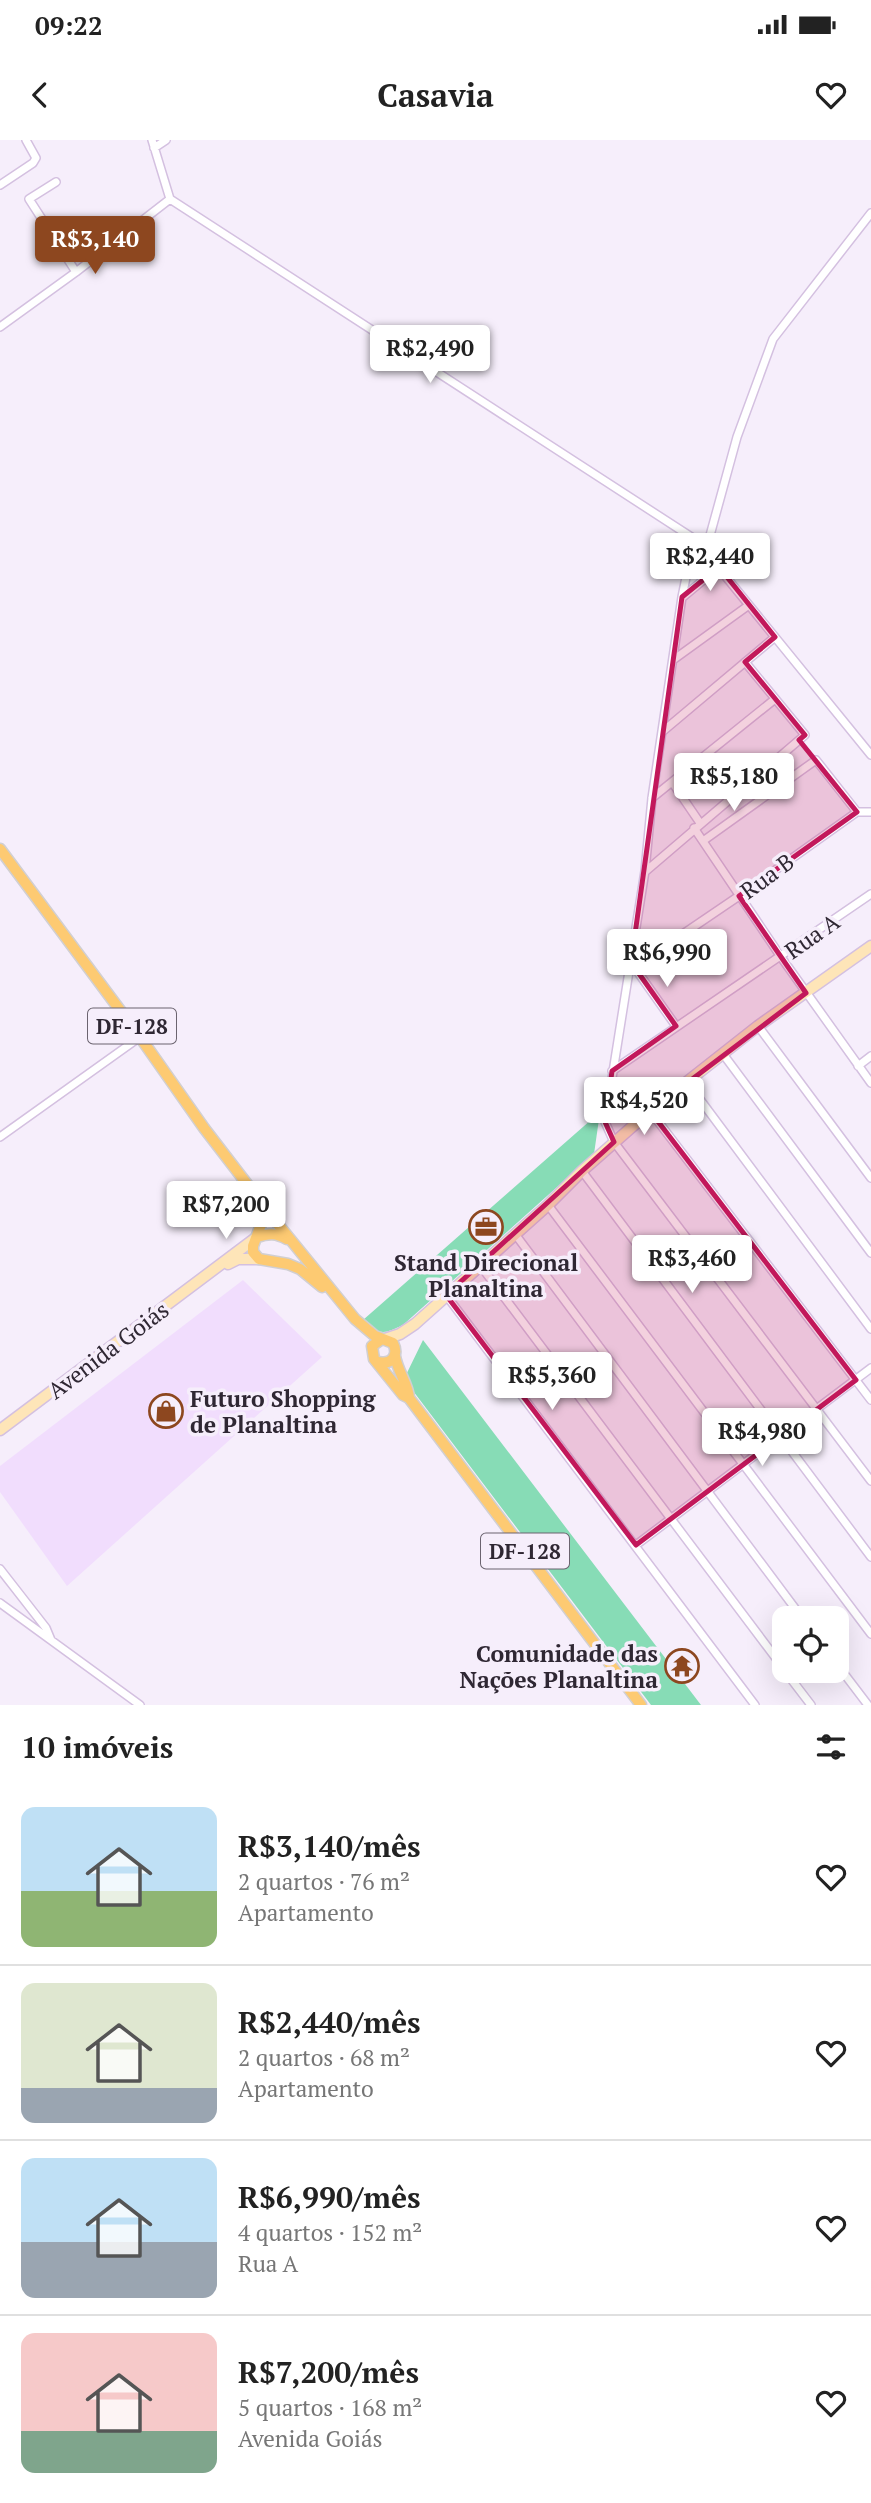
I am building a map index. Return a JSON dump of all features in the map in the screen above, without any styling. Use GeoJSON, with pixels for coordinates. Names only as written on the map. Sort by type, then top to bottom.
{"type":"FeatureCollection","features":[{"type":"Feature","properties":{"kind":"main road","name":"DF-128"},"geometry":{"type":"LineString","coordinates":[[0,849],[204,1128],[264,1205],[355,1319],[369,1331],[391,1341],[409,1398]]}},
{"type":"Feature","properties":{"kind":"main road"},"geometry":{"type":"LineString","coordinates":[[258,1259],[252,1250],[264,1219],[264,1205]]}},
{"type":"Feature","properties":{"kind":"main road"},"geometry":{"type":"LineString","coordinates":[[257,1237],[267,1233],[277,1234],[298,1247],[295,1259],[288,1264]]}},
{"type":"Feature","properties":{"kind":"main road","name":"DF-128"},"geometry":{"type":"LineString","coordinates":[[258,1259],[288,1264],[311,1276],[322,1287],[366,1340],[374,1359],[409,1398],[640,1705]]}},
{"type":"Feature","properties":{"kind":"main road"},"geometry":{"type":"LineString","coordinates":[[371,1350],[373,1344],[383,1339]]}},
{"type":"Feature","properties":{"kind":"main road"},"geometry":{"type":"LineString","coordinates":[[379,1362],[388,1362],[395,1352]]}},
{"type":"Feature","properties":{"kind":"street"},"geometry":{"type":"LineString","coordinates":[[0,185],[33,163],[36,158],[26,140]]}},
{"type":"Feature","properties":{"kind":"street"},"geometry":{"type":"LineString","coordinates":[[166,140],[153,144],[170,199],[696,540],[868,745],[871,755]]}},
{"type":"Feature","properties":{"kind":"street"},"geometry":{"type":"LineString","coordinates":[[56,183],[29,199],[76,272]]}},
{"type":"Feature","properties":{"kind":"street"},"geometry":{"type":"LineString","coordinates":[[0,327],[170,199]]}},
{"type":"Feature","properties":{"kind":"street"},"geometry":{"type":"LineString","coordinates":[[706,550],[737,437],[773,339],[871,213]]}},
{"type":"Feature","properties":{"kind":"street"},"geometry":{"type":"LineString","coordinates":[[696,540],[682,597],[652,799],[633,969],[604,1122],[614,1142],[871,1481]]}},
{"type":"Feature","properties":{"kind":"street"},"geometry":{"type":"LineString","coordinates":[[682,597],[719,567]]}},
{"type":"Feature","properties":{"kind":"street"},"geometry":{"type":"LineString","coordinates":[[673,660],[749,605]]}},
{"type":"Feature","properties":{"kind":"street"},"geometry":{"type":"LineString","coordinates":[[662,732],[775,637]]}},
{"type":"Feature","properties":{"kind":"street"},"geometry":{"type":"LineString","coordinates":[[645,871],[805,735],[745,662]]}},
{"type":"Feature","properties":{"kind":"street"},"geometry":{"type":"LineString","coordinates":[[652,799],[775,699]]}},
{"type":"Feature","properties":{"kind":"street"},"geometry":{"type":"LineString","coordinates":[[703,841],[816,760],[857,812],[871,811]]}},
{"type":"Feature","properties":{"kind":"street"},"geometry":{"type":"LineString","coordinates":[[672,782],[703,841],[739,896],[871,1083]]}},
{"type":"Feature","properties":{"kind":"street","name":"Rua B"},"geometry":{"type":"LineString","coordinates":[[633,969],[857,812]]}},
{"type":"Feature","properties":{"kind":"street","name":"Rua A"},"geometry":{"type":"LineString","coordinates":[[612,1071],[871,894]]}},
{"type":"Feature","properties":{"kind":"street"},"geometry":{"type":"LineString","coordinates":[[383,1339],[400,1334],[415,1324],[650,1111],[758,1026],[871,946]]}},
{"type":"Feature","properties":{"kind":"street"},"geometry":{"type":"LineString","coordinates":[[633,969],[676,1026]]}},
{"type":"Feature","properties":{"kind":"street"},"geometry":{"type":"LineString","coordinates":[[758,1026],[871,1178]]}},
{"type":"Feature","properties":{"kind":"street"},"geometry":{"type":"LineString","coordinates":[[0,1136],[140,1037]]}},
{"type":"Feature","properties":{"kind":"street"},"geometry":{"type":"LineString","coordinates":[[723,1054],[871,1253]]}},
{"type":"Feature","properties":{"kind":"street"},"geometry":{"type":"LineString","coordinates":[[858,1066],[871,1056]]}},
{"type":"Feature","properties":{"kind":"street"},"geometry":{"type":"LineString","coordinates":[[687,1082],[871,1329]]}},
{"type":"Feature","properties":{"kind":"street"},"geometry":{"type":"LineString","coordinates":[[650,1111],[871,1400]]}},
{"type":"Feature","properties":{"kind":"street"},"geometry":{"type":"LineString","coordinates":[[582,1171],[871,1557]]}},
{"type":"Feature","properties":{"kind":"street"},"geometry":{"type":"LineString","coordinates":[[548,1205],[871,1634]]}},
{"type":"Feature","properties":{"kind":"street"},"geometry":{"type":"LineString","coordinates":[[515,1234],[793,1606]]}},
{"type":"Feature","properties":{"kind":"street","name":"Avenida Goiás"},"geometry":{"type":"LineString","coordinates":[[0,1430],[257,1237]]}},
{"type":"Feature","properties":{"kind":"street","name":"Avenida Goiás"},"geometry":{"type":"LineString","coordinates":[[216,1269],[239,1259],[258,1259]]}},
{"type":"Feature","properties":{"kind":"street"},"geometry":{"type":"LineString","coordinates":[[480,1265],[772,1653]]}},
{"type":"Feature","properties":{"kind":"street"},"geometry":{"type":"LineString","coordinates":[[446,1296],[755,1705]]}},
{"type":"Feature","properties":{"kind":"street"},"geometry":{"type":"LineString","coordinates":[[395,1352],[415,1324]]}},
{"type":"Feature","properties":{"kind":"street"},"geometry":{"type":"LineString","coordinates":[[636,1545],[871,1368]]}},
{"type":"Feature","properties":{"kind":"street"},"geometry":{"type":"LineString","coordinates":[[0,1570],[46,1628],[51,1640]]}},
{"type":"Feature","properties":{"kind":"street"},"geometry":{"type":"LineString","coordinates":[[0,1603],[140,1705]]}},
{"type":"Feature","properties":{"kind":"street"},"geometry":{"type":"LineString","coordinates":[[849,1680],[868,1705]]}},
{"type":"Feature","properties":{"kind":"street"},"geometry":{"type":"LineString","coordinates":[[795,1683],[811,1705]]}},
{"type":"Feature","properties":{"kind":"highlighted area"},"geometry":{"type":"Polygon","coordinates":[[[719,567],[775,637],[745,662],[805,735],[799,740],[857,812],[739,896],[806,993],[650,1111],[856,1380],[636,1545],[446,1295],[614,1142],[605,1122],[612,1071],[676,1026],[635,968],[630,970],[682,597],[719,567]]]}},
{"type":"Feature","properties":{"kind":"shaded area","name":"Futuro Shopping de Planaltina"},"geometry":{"type":"Polygon","coordinates":[[[243,1280],[322,1357],[67,1586],[0,1492],[0,1466],[243,1280]]]}},
{"type":"Feature","properties":{"kind":"green space"},"geometry":{"type":"Polygon","coordinates":[[[600,1112],[594,1154],[403,1325],[382,1332],[363,1320],[600,1112]]]}},
{"type":"Feature","properties":{"kind":"green space"},"geometry":{"type":"Polygon","coordinates":[[[423,1340],[701,1705],[651,1705],[404,1379],[423,1340]]]}},
{"type":"Feature","properties":{"kind":"place","name":"Stand Direcional Planaltina"},"geometry":{"type":"Point","coordinates":[486,1227]}},
{"type":"Feature","properties":{"kind":"place","name":"Futuro Shopping de Planaltina"},"geometry":{"type":"Point","coordinates":[166,1411]}},
{"type":"Feature","properties":{"kind":"place","name":"Comunidade das Nações Planaltina"},"geometry":{"type":"Point","coordinates":[682,1666]}}]}
